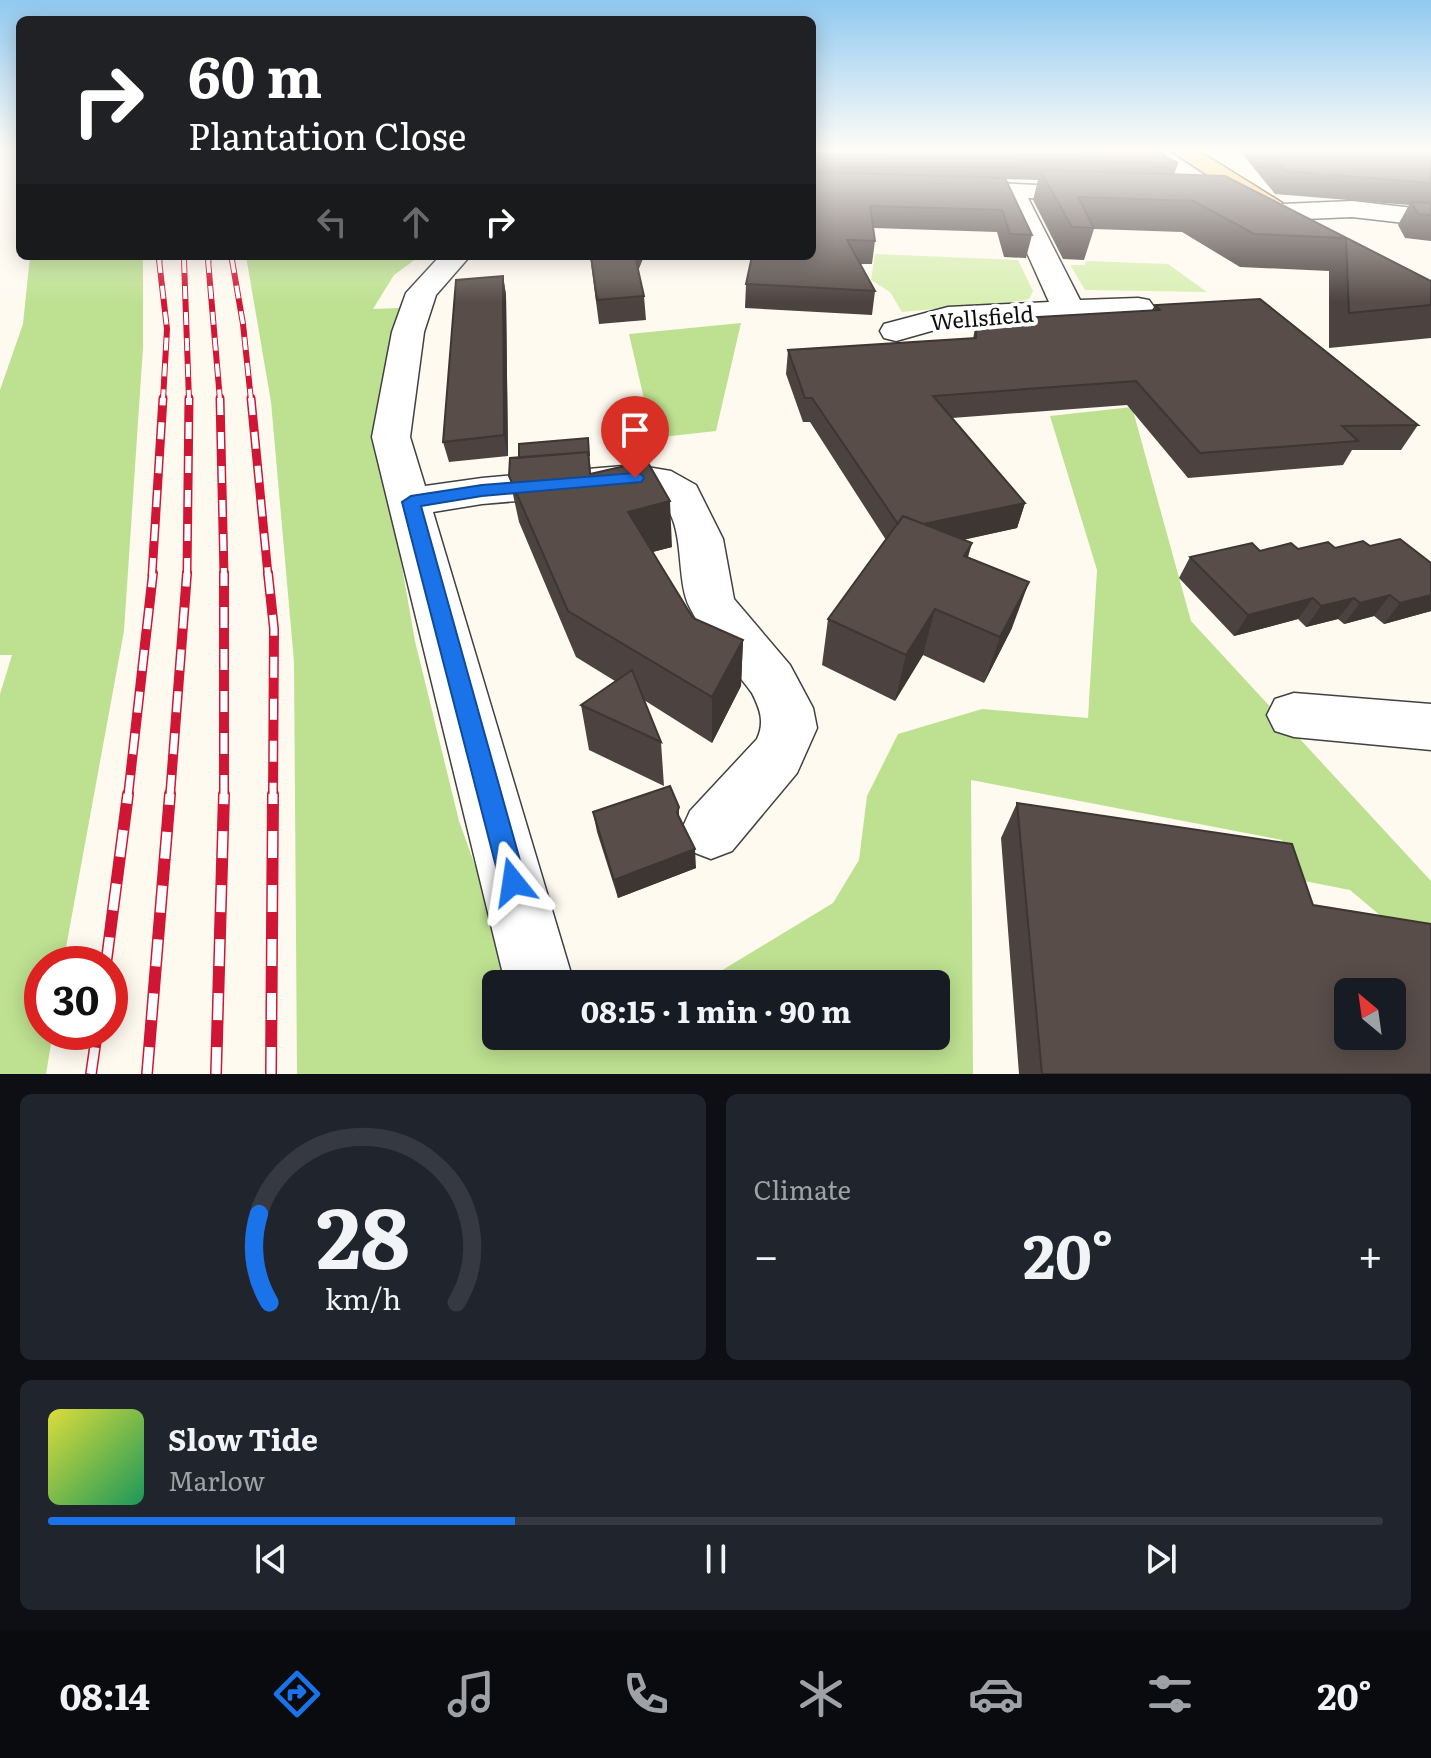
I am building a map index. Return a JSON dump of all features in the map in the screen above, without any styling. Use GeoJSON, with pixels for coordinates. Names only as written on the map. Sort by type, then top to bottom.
{"type":"FeatureCollection","features":[{"type":"Feature","properties":{"kind":"main road"},"geometry":{"type":"LineString","coordinates":[[1261,201],[1323,233]]}},
{"type":"Feature","properties":{"kind":"street","name":"Wellsfield"},"geometry":{"type":"LineString","coordinates":[[1017,201],[1069,310]]}},
{"type":"Feature","properties":{"kind":"street"},"geometry":{"type":"LineString","coordinates":[[1282,212],[1352,209],[1431,218]]}},
{"type":"Feature","properties":{"kind":"street"},"geometry":{"type":"LineString","coordinates":[[452,260],[421,293],[408,332],[391,437],[536,970]]}},
{"type":"Feature","properties":{"kind":"street","name":"Wellsfield"},"geometry":{"type":"LineString","coordinates":[[896,331],[948,317],[1138,307]]}},
{"type":"Feature","properties":{"kind":"street"},"geometry":{"type":"LineString","coordinates":[[411,502],[482,491],[635,478],[657,480],[681,494],[701,539],[711,604],[772,680],[786,708],[790,728],[777,756],[711,831]]}},
{"type":"Feature","properties":{"kind":"street"},"geometry":{"type":"LineString","coordinates":[[1294,715],[1431,727]]}},
{"type":"Feature","properties":{"kind":"green space"},"geometry":{"type":"Polygon","coordinates":[[[875,254],[1018,260],[1033,291],[1029,299],[1020,301],[902,312],[890,292],[871,280],[875,254]]]}},
{"type":"Feature","properties":{"kind":"green space"},"geometry":{"type":"Polygon","coordinates":[[[30,260],[143,260],[143,348],[124,631],[66,946],[24,946],[24,1050],[50,1050],[46,1074],[0,1074],[0,694],[12,655],[0,655],[0,390],[23,324],[30,260]]]}},
{"type":"Feature","properties":{"kind":"green space"},"geometry":{"type":"Polygon","coordinates":[[[247,260],[415,260],[394,275],[373,309],[400,308],[393,373],[402,496],[399,550],[415,641],[459,821],[516,970],[482,970],[482,1050],[950,1050],[950,970],[723,970],[833,903],[859,860],[867,796],[898,734],[982,709],[1088,718],[1097,570],[1050,416],[1132,407],[1191,621],[1431,881],[1431,1027],[1388,922],[1350,890],[1299,880],[1282,840],[971,780],[973,1074],[297,1074],[294,662],[271,402],[247,260]]]}},
{"type":"Feature","properties":{"kind":"green space"},"geometry":{"type":"Polygon","coordinates":[[[1086,261],[1168,264],[1207,292],[1085,290],[1070,265],[1085,265],[1086,261]]]}},
{"type":"Feature","properties":{"kind":"green space"},"geometry":{"type":"Polygon","coordinates":[[[741,323],[716,431],[653,438],[629,334],[741,323]]]}},
{"type":"Feature","properties":{"kind":"building"},"geometry":{"type":"Polygon","coordinates":[[[816,201],[1016,201],[1032,235],[1010,234],[1002,210],[870,206],[875,241],[847,240],[875,291],[746,284],[751,260],[816,260],[816,201]]]}},
{"type":"Feature","properties":{"kind":"building"},"geometry":{"type":"Polygon","coordinates":[[[1057,201],[1080,201],[1094,228],[1072,227],[1057,201]]]}},
{"type":"Feature","properties":{"kind":"building"},"geometry":{"type":"Polygon","coordinates":[[[1194,201],[1274,201],[1431,281],[1431,305],[1349,313],[1346,238],[1254,234],[1194,201]]]}},
{"type":"Feature","properties":{"kind":"building"},"geometry":{"type":"Polygon","coordinates":[[[1411,202],[1431,203],[1431,215],[1418,214],[1411,202]]]}},
{"type":"Feature","properties":{"kind":"building"},"geometry":{"type":"Polygon","coordinates":[[[592,260],[636,260],[644,296],[597,300],[592,260]]]}},
{"type":"Feature","properties":{"kind":"building"},"geometry":{"type":"Polygon","coordinates":[[[503,276],[504,435],[443,442],[456,280],[503,276]]]}},
{"type":"Feature","properties":{"kind":"building"},"geometry":{"type":"Polygon","coordinates":[[[1260,299],[1418,425],[1342,426],[1358,441],[1200,453],[1136,381],[933,396],[1025,503],[923,524],[903,516],[898,524],[812,398],[805,398],[788,350],[976,338],[976,323],[989,322],[987,320],[1160,310],[1155,305],[1260,299]]]}},
{"type":"Feature","properties":{"kind":"building"},"geometry":{"type":"Polygon","coordinates":[[[588,438],[589,455],[588,452],[519,458],[519,444],[588,438]]]}},
{"type":"Feature","properties":{"kind":"building"},"geometry":{"type":"Polygon","coordinates":[[[588,452],[590,474],[647,461],[670,501],[628,512],[693,618],[743,640],[712,697],[568,611],[509,476],[510,458],[588,452]]]}},
{"type":"Feature","properties":{"kind":"building"},"geometry":{"type":"Polygon","coordinates":[[[903,516],[972,543],[964,556],[1029,582],[1000,637],[935,609],[906,655],[828,619],[903,516]]]}},
{"type":"Feature","properties":{"kind":"building"},"geometry":{"type":"Polygon","coordinates":[[[1400,539],[1431,563],[1431,595],[1400,603],[1390,595],[1360,603],[1354,598],[1321,606],[1313,598],[1248,615],[1190,557],[1252,543],[1260,551],[1291,543],[1298,549],[1328,542],[1335,548],[1363,541],[1370,546],[1400,539]]]}},
{"type":"Feature","properties":{"kind":"building"},"geometry":{"type":"Polygon","coordinates":[[[632,670],[661,742],[581,705],[632,670]]]}},
{"type":"Feature","properties":{"kind":"building"},"geometry":{"type":"Polygon","coordinates":[[[670,786],[679,807],[677,813],[695,849],[614,880],[593,812],[670,786]]]}},
{"type":"Feature","properties":{"kind":"building"},"geometry":{"type":"Polygon","coordinates":[[[1017,803],[1292,844],[1313,905],[1431,924],[1431,1074],[1042,1074],[1017,803]]]}},
{"type":"Feature","properties":{"kind":"railway"},"geometry":{"type":"LineString","coordinates":[[159,260],[167,329],[163,400]]}},
{"type":"Feature","properties":{"kind":"railway"},"geometry":{"type":"LineString","coordinates":[[184,260],[189,400]]}},
{"type":"Feature","properties":{"kind":"railway"},"geometry":{"type":"LineString","coordinates":[[208,260],[220,400]]}},
{"type":"Feature","properties":{"kind":"railway"},"geometry":{"type":"LineString","coordinates":[[232,260],[251,400]]}},
{"type":"Feature","properties":{"kind":"railway"},"geometry":{"type":"LineString","coordinates":[[152,575],[163,398]]}},
{"type":"Feature","properties":{"kind":"railway"},"geometry":{"type":"LineString","coordinates":[[220,398],[224,575]]}},
{"type":"Feature","properties":{"kind":"railway"},"geometry":{"type":"LineString","coordinates":[[251,398],[268,575]]}},
{"type":"Feature","properties":{"kind":"railway"},"geometry":{"type":"LineString","coordinates":[[187,575],[189,400]]}},
{"type":"Feature","properties":{"kind":"railway"},"geometry":{"type":"LineString","coordinates":[[128,796],[153,573]]}},
{"type":"Feature","properties":{"kind":"railway"},"geometry":{"type":"LineString","coordinates":[[170,796],[187,573]]}},
{"type":"Feature","properties":{"kind":"railway"},"geometry":{"type":"LineString","coordinates":[[268,573],[274,629],[273,796]]}},
{"type":"Feature","properties":{"kind":"railway"},"geometry":{"type":"LineString","coordinates":[[224,575],[224,794]]}},
{"type":"Feature","properties":{"kind":"railway"},"geometry":{"type":"LineString","coordinates":[[108,946],[128,794]]}},
{"type":"Feature","properties":{"kind":"railway"},"geometry":{"type":"LineString","coordinates":[[147,1074],[170,794]]}},
{"type":"Feature","properties":{"kind":"railway"},"geometry":{"type":"LineString","coordinates":[[216,1074],[224,794]]}},
{"type":"Feature","properties":{"kind":"railway"},"geometry":{"type":"LineString","coordinates":[[271,1074],[273,794]]}},
{"type":"Feature","properties":{"kind":"railway"},"geometry":{"type":"LineString","coordinates":[[91,1074],[94,1050]]}},
{"type":"Feature","properties":{"kind":"route"},"geometry":{"type":"LineString","coordinates":[[513,882],[411,502],[482,491],[635,478]]}}]}
